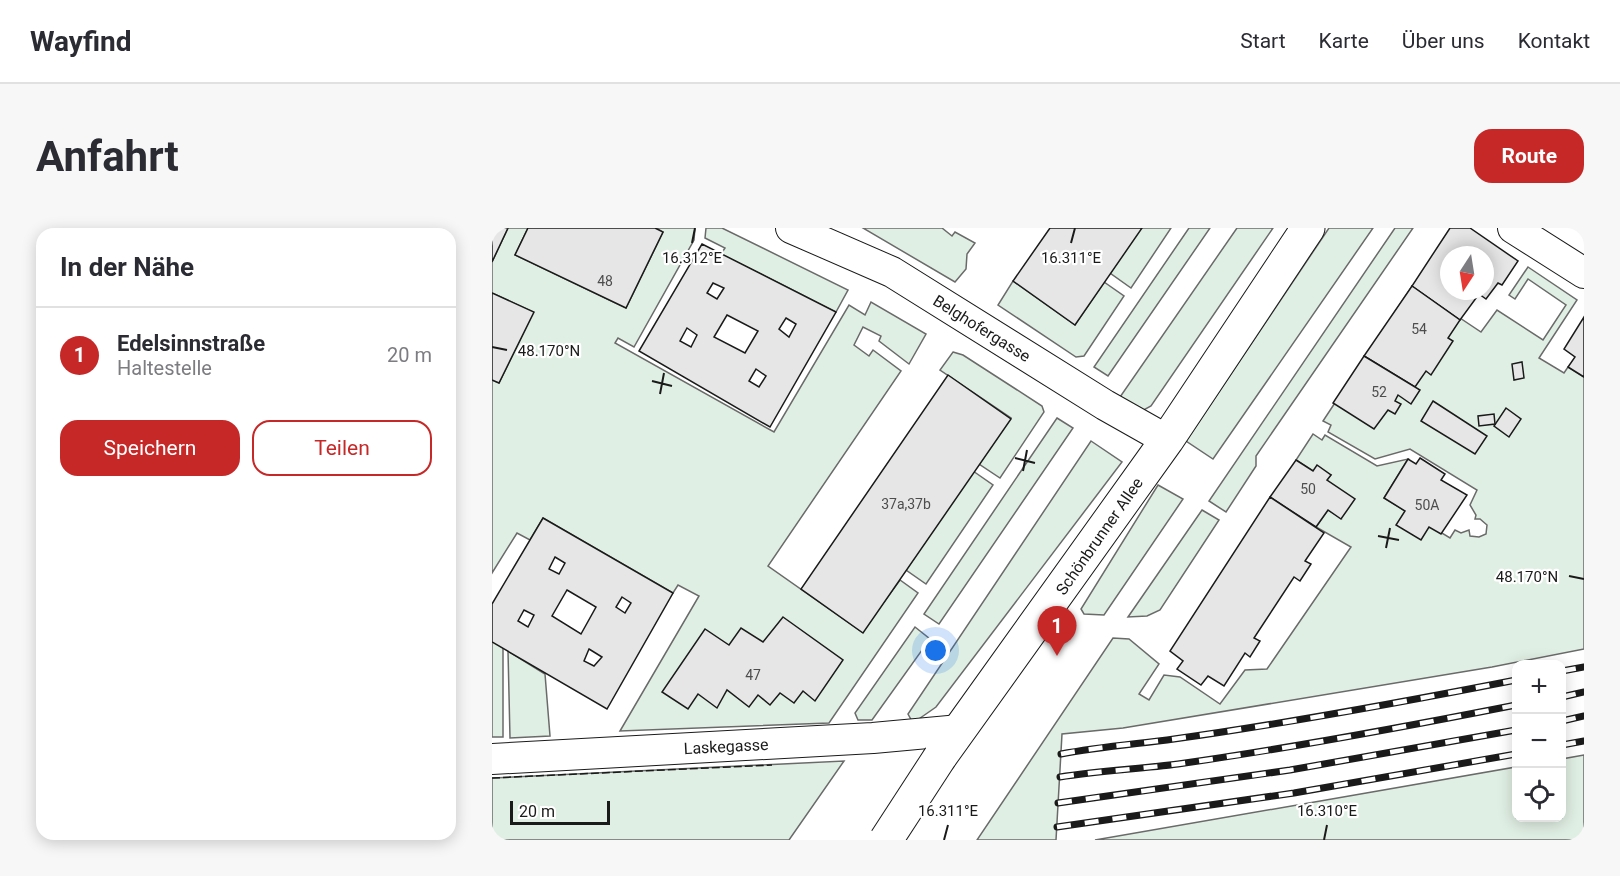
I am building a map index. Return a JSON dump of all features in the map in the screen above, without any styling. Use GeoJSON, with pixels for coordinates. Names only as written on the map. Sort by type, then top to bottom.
{"type":"FeatureCollection","features":[{"type":"Feature","properties":{"kind":"street","name":"Belghofergasse"},"geometry":{"type":"LineString","coordinates":[[791,228],[892,272],[1105,405],[1167,440]]}},
{"type":"Feature","properties":{"kind":"street","name":"Schönbrunner Allee"},"geometry":{"type":"LineString","coordinates":[[886,840],[940,757],[1167,440],[1308,228]]}},
{"type":"Feature","properties":{"kind":"street"},"geometry":{"type":"LineString","coordinates":[[1513,228],[1584,273]]}},
{"type":"Feature","properties":{"kind":"street","name":"Laskegasse"},"geometry":{"type":"LineString","coordinates":[[492,759],[873,738],[960,730]]}},
{"type":"Feature","properties":{"kind":"green space"},"geometry":{"type":"Polygon","coordinates":[[[508,228],[528,228],[515,255],[626,308],[663,232],[656,228],[695,228],[694,240],[634,347],[618,338],[615,343],[774,432],[849,305],[865,315],[871,302],[926,334],[909,364],[879,341],[881,336],[863,327],[854,345],[869,356],[873,350],[901,371],[768,566],[862,632],[900,580],[918,593],[829,723],[620,731],[699,596],[678,585],[673,593],[543,518],[530,540],[517,533],[492,573],[492,380],[499,383],[533,312],[492,293],[492,262],[508,228]]]}},
{"type":"Feature","properties":{"kind":"green space"},"geometry":{"type":"Polygon","coordinates":[[[706,228],[722,228],[848,290],[836,312],[721,254],[725,248],[705,238],[706,228]]]}},
{"type":"Feature","properties":{"kind":"green space"},"geometry":{"type":"Polygon","coordinates":[[[863,228],[942,228],[952,236],[955,232],[975,243],[967,254],[966,269],[955,282],[863,228]]]}},
{"type":"Feature","properties":{"kind":"green space"},"geometry":{"type":"Polygon","coordinates":[[[1141,228],[1171,228],[1131,288],[1110,273],[1141,228]]]}},
{"type":"Feature","properties":{"kind":"green space"},"geometry":{"type":"Polygon","coordinates":[[[1189,228],[1210,228],[1108,376],[1094,367],[1189,228]]]}},
{"type":"Feature","properties":{"kind":"green space"},"geometry":{"type":"Polygon","coordinates":[[[1237,228],[1273,228],[1151,406],[1142,411],[1120,397],[1237,228]]]}},
{"type":"Feature","properties":{"kind":"green space"},"geometry":{"type":"Polygon","coordinates":[[[1329,228],[1373,228],[1213,459],[1186,441],[1329,228]]]}},
{"type":"Feature","properties":{"kind":"green space"},"geometry":{"type":"Polygon","coordinates":[[[1395,228],[1413,228],[1256,456],[1256,466],[1226,512],[1209,501],[1395,228]]]}},
{"type":"Feature","properties":{"kind":"green space"},"geometry":{"type":"Polygon","coordinates":[[[1528,267],[1577,300],[1539,358],[1564,373],[1568,367],[1584,377],[1584,649],[1528,660],[1512,660],[1512,663],[1492,667],[1123,728],[1062,734],[1056,840],[977,840],[1113,638],[1129,639],[1159,664],[1139,694],[1149,700],[1164,675],[1180,677],[1220,704],[1245,670],[1267,669],[1351,547],[1316,527],[1328,510],[1341,518],[1327,480],[1331,475],[1313,471],[1296,460],[1313,434],[1322,440],[1325,435],[1377,466],[1408,459],[1384,498],[1450,538],[1455,530],[1461,533],[1469,530],[1470,536],[1479,537],[1486,534],[1487,525],[1480,519],[1475,519],[1476,515],[1470,505],[1477,490],[1410,449],[1375,459],[1328,432],[1331,425],[1323,421],[1412,286],[1481,332],[1497,310],[1543,340],[1566,305],[1528,279],[1515,299],[1509,295],[1528,267]]]}},
{"type":"Feature","properties":{"kind":"green space"},"geometry":{"type":"Polygon","coordinates":[[[1013,281],[1075,325],[1104,282],[1124,296],[1084,356],[1076,357],[998,305],[1013,281]]]}},
{"type":"Feature","properties":{"kind":"green space"},"geometry":{"type":"Polygon","coordinates":[[[953,352],[963,355],[1042,406],[1044,412],[1000,478],[979,464],[1011,418],[940,370],[953,352]]]}},
{"type":"Feature","properties":{"kind":"green space"},"geometry":{"type":"Polygon","coordinates":[[[1057,418],[1073,428],[939,624],[924,614],[1057,418]]]}},
{"type":"Feature","properties":{"kind":"green space"},"geometry":{"type":"Polygon","coordinates":[[[1091,441],[1122,462],[936,707],[913,723],[908,714],[1091,441]]]}},
{"type":"Feature","properties":{"kind":"green space"},"geometry":{"type":"Polygon","coordinates":[[[973,471],[993,485],[926,584],[906,570],[973,471]]]}},
{"type":"Feature","properties":{"kind":"green space"},"geometry":{"type":"Polygon","coordinates":[[[1158,485],[1183,499],[1104,615],[1084,614],[1081,609],[1158,485]]]}},
{"type":"Feature","properties":{"kind":"green space"},"geometry":{"type":"Polygon","coordinates":[[[1202,510],[1219,520],[1160,610],[1147,616],[1128,617],[1202,510]]]}},
{"type":"Feature","properties":{"kind":"green space"},"geometry":{"type":"Polygon","coordinates":[[[915,627],[930,639],[872,720],[858,720],[855,713],[915,627]]]}},
{"type":"Feature","properties":{"kind":"green space"},"geometry":{"type":"Polygon","coordinates":[[[492,641],[503,647],[503,737],[492,737],[492,641]]]}},
{"type":"Feature","properties":{"kind":"green space"},"geometry":{"type":"Polygon","coordinates":[[[508,651],[545,674],[550,736],[510,738],[508,651]]]}},
{"type":"Feature","properties":{"kind":"green space"},"geometry":{"type":"Polygon","coordinates":[[[1584,755],[1584,840],[1095,840],[1512,768],[1512,822],[1566,822],[1566,758],[1584,755]]]}},
{"type":"Feature","properties":{"kind":"green space"},"geometry":{"type":"Polygon","coordinates":[[[844,761],[789,840],[492,840],[492,778],[844,761]]]}},
{"type":"Feature","properties":{"kind":"building"},"geometry":{"type":"Polygon","coordinates":[[[492,228],[508,228],[492,262],[492,228]]]}},
{"type":"Feature","properties":{"kind":"building"},"geometry":{"type":"Polygon","coordinates":[[[528,228],[655,228],[663,232],[626,308],[515,255],[528,228]]]}},
{"type":"Feature","properties":{"kind":"building"},"geometry":{"type":"Polygon","coordinates":[[[1050,228],[1142,228],[1075,325],[1013,281],[1050,228]]]}},
{"type":"Feature","properties":{"kind":"building"},"geometry":{"type":"Polygon","coordinates":[[[1450,228],[1470,228],[1518,261],[1502,285],[1498,283],[1494,288],[1494,246],[1440,246],[1440,300],[1475,300],[1460,320],[1412,286],[1450,228]]]}},
{"type":"Feature","properties":{"kind":"building"},"geometry":{"type":"Polygon","coordinates":[[[702,244],[836,312],[770,427],[639,351],[702,244]],[[713,283],[707,293],[717,299],[724,288],[713,283]],[[727,315],[714,337],[745,353],[758,331],[727,315]],[[786,318],[779,329],[789,337],[796,324],[786,318]],[[687,328],[680,341],[691,347],[697,335],[687,328]],[[756,369],[749,381],[759,387],[766,376],[756,369]]]}},
{"type":"Feature","properties":{"kind":"building"},"geometry":{"type":"Polygon","coordinates":[[[1412,286],[1460,320],[1448,338],[1453,341],[1431,375],[1426,371],[1415,387],[1364,356],[1412,286]]]}},
{"type":"Feature","properties":{"kind":"building"},"geometry":{"type":"Polygon","coordinates":[[[492,293],[534,312],[499,383],[492,380],[492,293]]]}},
{"type":"Feature","properties":{"kind":"building"},"geometry":{"type":"Polygon","coordinates":[[[1584,317],[1584,377],[1568,367],[1575,357],[1564,349],[1584,317]]]}},
{"type":"Feature","properties":{"kind":"building"},"geometry":{"type":"Polygon","coordinates":[[[1364,356],[1420,390],[1411,404],[1398,395],[1395,401],[1401,404],[1395,414],[1388,410],[1374,429],[1333,403],[1364,356]]]}},
{"type":"Feature","properties":{"kind":"building"},"geometry":{"type":"Polygon","coordinates":[[[1522,362],[1524,378],[1514,380],[1512,364],[1522,362]]]}},
{"type":"Feature","properties":{"kind":"building"},"geometry":{"type":"Polygon","coordinates":[[[948,375],[1011,419],[863,633],[801,589],[948,375]]]}},
{"type":"Feature","properties":{"kind":"building"},"geometry":{"type":"Polygon","coordinates":[[[1433,401],[1487,436],[1475,454],[1421,421],[1433,401]]]}},
{"type":"Feature","properties":{"kind":"building"},"geometry":{"type":"Polygon","coordinates":[[[1506,408],[1521,419],[1509,437],[1494,426],[1506,408]]]}},
{"type":"Feature","properties":{"kind":"building"},"geometry":{"type":"Polygon","coordinates":[[[1494,414],[1495,424],[1479,426],[1478,416],[1494,414]]]}},
{"type":"Feature","properties":{"kind":"building"},"geometry":{"type":"Polygon","coordinates":[[[1420,458],[1445,474],[1441,480],[1467,495],[1441,534],[1429,527],[1421,540],[1396,525],[1405,511],[1384,498],[1408,459],[1416,464],[1420,458]]]}},
{"type":"Feature","properties":{"kind":"building"},"geometry":{"type":"Polygon","coordinates":[[[1296,460],[1313,471],[1317,465],[1331,475],[1327,480],[1355,499],[1341,519],[1328,510],[1316,527],[1270,497],[1296,460]]]}},
{"type":"Feature","properties":{"kind":"building"},"geometry":{"type":"Polygon","coordinates":[[[1270,497],[1324,533],[1305,561],[1311,564],[1300,581],[1294,577],[1254,638],[1260,641],[1250,657],[1245,653],[1224,686],[1208,676],[1201,685],[1177,669],[1183,661],[1170,651],[1270,497]]]}},
{"type":"Feature","properties":{"kind":"building"},"geometry":{"type":"Polygon","coordinates":[[[543,518],[673,593],[607,709],[492,642],[492,604],[543,518]],[[555,557],[549,569],[559,574],[565,563],[555,557]],[[567,590],[552,616],[581,634],[596,607],[567,590]],[[622,597],[616,607],[625,613],[631,603],[622,597]],[[524,610],[518,621],[528,627],[534,615],[524,610]],[[589,649],[584,661],[594,666],[602,657],[589,649]]]}},
{"type":"Feature","properties":{"kind":"building"},"geometry":{"type":"Polygon","coordinates":[[[783,617],[843,660],[815,701],[803,691],[794,703],[780,693],[770,705],[758,695],[749,707],[727,690],[717,708],[698,694],[688,709],[662,692],[705,629],[729,645],[741,628],[763,642],[783,617]]]}},
{"type":"Feature","properties":{"kind":"railway"},"geometry":{"type":"LineString","coordinates":[[1566,670],[1584,667]]}},
{"type":"Feature","properties":{"kind":"railway"},"geometry":{"type":"LineString","coordinates":[[1061,754],[1260,726],[1512,681]]}},
{"type":"Feature","properties":{"kind":"railway"},"geometry":{"type":"LineString","coordinates":[[1566,696],[1584,692]]}},
{"type":"Feature","properties":{"kind":"railway"},"geometry":{"type":"LineString","coordinates":[[1060,777],[1178,764],[1263,751],[1512,706]]}},
{"type":"Feature","properties":{"kind":"railway"},"geometry":{"type":"LineString","coordinates":[[1566,720],[1584,716]]}},
{"type":"Feature","properties":{"kind":"railway"},"geometry":{"type":"LineString","coordinates":[[1058,803],[1290,770],[1512,731]]}},
{"type":"Feature","properties":{"kind":"railway"},"geometry":{"type":"LineString","coordinates":[[1566,744],[1584,741]]}},
{"type":"Feature","properties":{"kind":"railway"},"geometry":{"type":"LineString","coordinates":[[1057,827],[1294,793],[1512,755]]}},
{"type":"Feature","properties":{"kind":"fence"},"geometry":{"type":"LineString","coordinates":[[492,778],[772,765]]}},
{"type":"Feature","properties":{"kind":"place","name":"Edelsinnstraße"},"geometry":{"type":"Point","coordinates":[1057,656]}}]}
